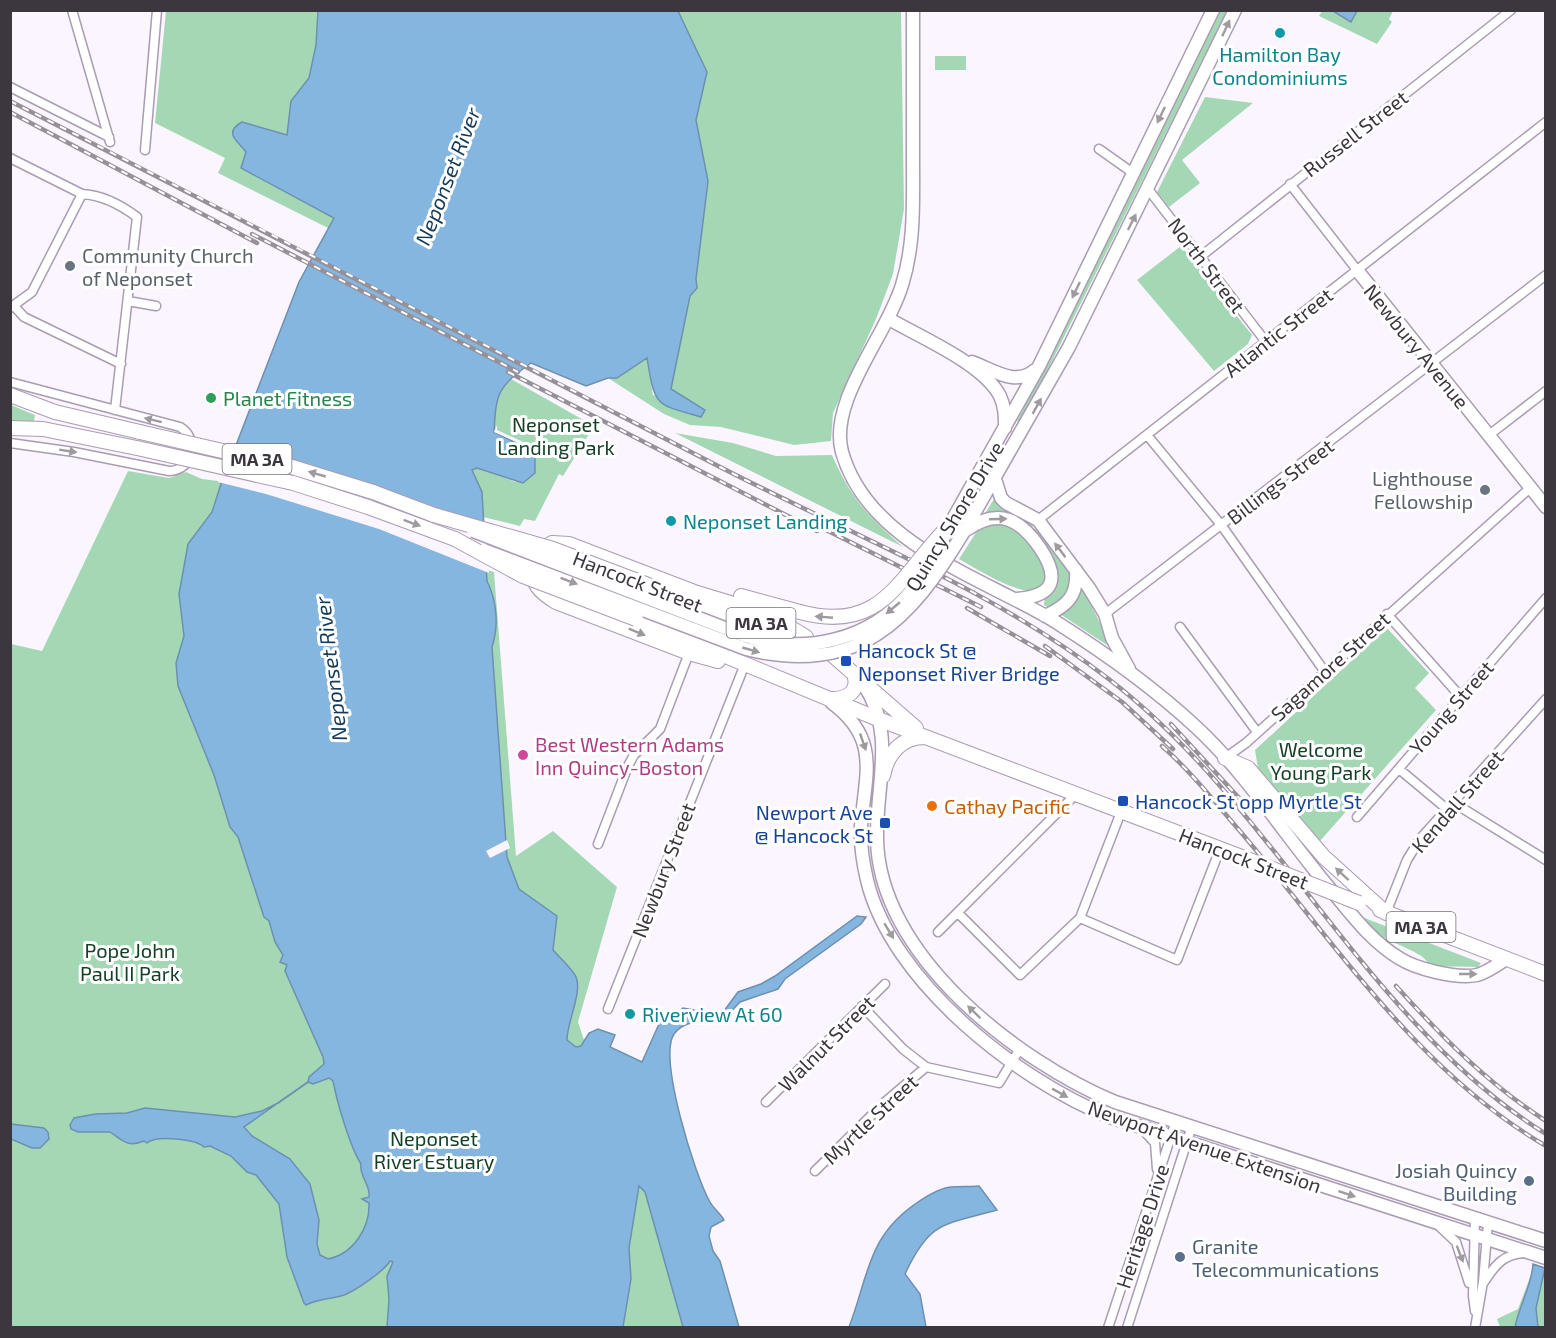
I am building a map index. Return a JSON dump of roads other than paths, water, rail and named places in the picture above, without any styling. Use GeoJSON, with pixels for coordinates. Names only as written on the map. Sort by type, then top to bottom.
{"type":"FeatureCollection","features":[{"type":"Feature","properties":{"kind":"main road"},"geometry":{"type":"LineString","coordinates":[[913,10],[912,236],[903,282],[889,319],[841,415],[840,444],[846,464],[872,506],[899,534],[960,570],[1017,599],[1095,647],[1195,726],[1224,758],[1359,924],[1401,959],[1426,970],[1475,975],[1506,959]]}},
{"type":"Feature","properties":{"kind":"main road","name":"Quincy Shore Drive"},"geometry":{"type":"LineString","coordinates":[[434,515],[742,635],[786,645],[816,644],[838,639],[884,616],[917,583],[1004,432],[1039,366],[1213,10]]}},
{"type":"Feature","properties":{"kind":"main road","name":"Quincy Shore Drive"},"geometry":{"type":"LineString","coordinates":[[455,538],[746,649],[794,657],[818,655],[849,648],[891,625],[927,590],[995,480],[1069,347],[1149,189],[1234,10]]}},
{"type":"Feature","properties":{"kind":"main road","name":"Newbury Avenue"},"geometry":{"type":"LineString","coordinates":[[1357,270],[1545,507]]}},
{"type":"Feature","properties":{"kind":"main road"},"geometry":{"type":"LineString","coordinates":[[889,319],[984,376],[993,386],[1005,412],[1004,432]]}},
{"type":"Feature","properties":{"kind":"main road"},"geometry":{"type":"LineString","coordinates":[[954,356],[1016,379],[1027,377],[1039,366]]}},
{"type":"Feature","properties":{"kind":"main road","name":"Hancock Street"},"geometry":{"type":"LineString","coordinates":[[10,395],[55,412],[292,467],[373,492],[434,515],[553,549],[651,581],[718,611],[806,637],[857,677],[903,719],[942,743]]}},
{"type":"Feature","properties":{"kind":"main road","name":"Hancock Street"},"geometry":{"type":"LineString","coordinates":[[10,428],[43,429],[137,448],[293,483],[368,507],[455,538],[523,576],[878,719],[1545,974]]}},
{"type":"Feature","properties":{"kind":"main road"},"geometry":{"type":"LineString","coordinates":[[995,480],[1006,503],[1038,520],[1076,570],[1105,614],[1112,638],[1134,676]]}},
{"type":"Feature","properties":{"kind":"main road"},"geometry":{"type":"LineString","coordinates":[[963,533],[978,523],[994,518],[1013,520],[1028,530],[1051,565],[1053,578],[1049,587],[1041,594],[1017,599]]}},
{"type":"Feature","properties":{"kind":"main road"},"geometry":{"type":"LineString","coordinates":[[745,664],[689,653],[556,602],[538,590],[533,578],[542,549],[546,545],[561,542],[651,581],[838,618],[874,607],[897,589],[949,526]]}},
{"type":"Feature","properties":{"kind":"main road"},"geometry":{"type":"LineString","coordinates":[[1046,616],[1069,602],[1075,592],[1076,570]]}},
{"type":"Feature","properties":{"kind":"main road"},"geometry":{"type":"LineString","coordinates":[[827,698],[844,698],[852,693],[857,677]]}},
{"type":"Feature","properties":{"kind":"main road","name":"Newport Avenue Extension"},"geometry":{"type":"LineString","coordinates":[[857,677],[870,694],[883,744],[883,776],[877,826],[877,849],[883,879],[896,913],[921,952],[954,992],[980,1018],[1019,1050],[1085,1089],[1175,1124],[1545,1241]]}},
{"type":"Feature","properties":{"kind":"main road","name":"Newport Avenue Extension"},"geometry":{"type":"LineString","coordinates":[[827,698],[852,720],[867,752],[868,772],[861,836],[868,882],[880,916],[906,957],[934,993],[966,1026],[1011,1063],[1073,1101],[1138,1126],[1545,1258]]}},
{"type":"Feature","properties":{"kind":"main road"},"geometry":{"type":"LineString","coordinates":[[883,776],[886,762],[895,749],[910,740],[927,737]]}},
{"type":"Feature","properties":{"kind":"main road"},"geometry":{"type":"LineString","coordinates":[[1224,758],[1248,768],[1324,857],[1386,913]]}},
{"type":"Feature","properties":{"kind":"street"},"geometry":{"type":"LineString","coordinates":[[10,87],[109,140],[72,10]]}},
{"type":"Feature","properties":{"kind":"street"},"geometry":{"type":"LineString","coordinates":[[145,150],[157,10]]}},
{"type":"Feature","properties":{"kind":"street","name":"Russell Street"},"geometry":{"type":"LineString","coordinates":[[1200,257],[1511,10]]}},
{"type":"Feature","properties":{"kind":"street","name":"Atlantic Street"},"geometry":{"type":"LineString","coordinates":[[1038,520],[1545,122]]}},
{"type":"Feature","properties":{"kind":"street"},"geometry":{"type":"LineString","coordinates":[[1099,149],[1133,173]]}},
{"type":"Feature","properties":{"kind":"street"},"geometry":{"type":"LineString","coordinates":[[10,158],[82,194],[93,195],[109,202],[136,217],[115,410]]}},
{"type":"Feature","properties":{"kind":"street","name":"Newbury Avenue"},"geometry":{"type":"LineString","coordinates":[[1290,184],[1357,270]]}},
{"type":"Feature","properties":{"kind":"street","name":"North Street"},"geometry":{"type":"LineString","coordinates":[[1149,189],[1266,342]]}},
{"type":"Feature","properties":{"kind":"street"},"geometry":{"type":"LineString","coordinates":[[82,194],[32,292],[12,307],[24,316],[121,364]]}},
{"type":"Feature","properties":{"kind":"street","name":"Billings Street"},"geometry":{"type":"LineString","coordinates":[[1105,614],[1545,275]]}},
{"type":"Feature","properties":{"kind":"street"},"geometry":{"type":"LineString","coordinates":[[128,302],[156,306]]}},
{"type":"Feature","properties":{"kind":"street"},"geometry":{"type":"LineString","coordinates":[[10,382],[184,428],[192,442],[187,464],[179,470],[164,471],[74,452],[10,443]]}},
{"type":"Feature","properties":{"kind":"street"},"geometry":{"type":"LineString","coordinates":[[1489,435],[1545,391]]}},
{"type":"Feature","properties":{"kind":"street"},"geometry":{"type":"LineString","coordinates":[[1147,435],[1222,526],[1325,672]]}},
{"type":"Feature","properties":{"kind":"street","name":"Sagamore Street"},"geometry":{"type":"LineString","coordinates":[[1224,758],[1325,672],[1530,488]]}},
{"type":"Feature","properties":{"kind":"street","name":"Young Street"},"geometry":{"type":"LineString","coordinates":[[1357,817],[1545,598]]}},
{"type":"Feature","properties":{"kind":"street"},"geometry":{"type":"LineString","coordinates":[[1388,614],[1460,696]]}},
{"type":"Feature","properties":{"kind":"street"},"geometry":{"type":"LineString","coordinates":[[1180,627],[1257,732]]}},
{"type":"Feature","properties":{"kind":"street"},"geometry":{"type":"LineString","coordinates":[[598,844],[628,766],[634,755],[660,729],[689,653]]}},
{"type":"Feature","properties":{"kind":"street","name":"Newbury Street"},"geometry":{"type":"LineString","coordinates":[[608,1010],[745,664]]}},
{"type":"Feature","properties":{"kind":"street","name":"Kendall Street"},"geometry":{"type":"LineString","coordinates":[[1386,913],[1413,848],[1545,699]]}},
{"type":"Feature","properties":{"kind":"street"},"geometry":{"type":"LineString","coordinates":[[1399,768],[1451,806],[1545,860]]}},
{"type":"Feature","properties":{"kind":"street"},"geometry":{"type":"LineString","coordinates":[[939,932],[1076,794]]}},
{"type":"Feature","properties":{"kind":"street"},"geometry":{"type":"LineString","coordinates":[[958,913],[1020,975],[1080,918],[1121,812]]}},
{"type":"Feature","properties":{"kind":"street"},"geometry":{"type":"LineString","coordinates":[[1080,918],[1178,960],[1220,849]]}},
{"type":"Feature","properties":{"kind":"street","name":"Walnut Street"},"geometry":{"type":"LineString","coordinates":[[766,1102],[885,984]]}},
{"type":"Feature","properties":{"kind":"street"},"geometry":{"type":"LineString","coordinates":[[862,1006],[903,1049],[926,1067],[999,1083],[1019,1050]]}},
{"type":"Feature","properties":{"kind":"street","name":"Myrtle Street"},"geometry":{"type":"LineString","coordinates":[[815,1171],[885,1102],[926,1067]]}},
{"type":"Feature","properties":{"kind":"street","name":"Heritage Drive"},"geometry":{"type":"LineString","coordinates":[[1108,1328],[1175,1124]]}},
{"type":"Feature","properties":{"kind":"street"},"geometry":{"type":"LineString","coordinates":[[1138,1126],[1155,1143],[1157,1176]]}},
{"type":"Feature","properties":{"kind":"street","name":"Heritage Drive"},"geometry":{"type":"LineString","coordinates":[[1127,1328],[1191,1129]]}},
{"type":"Feature","properties":{"kind":"street"},"geometry":{"type":"LineString","coordinates":[[1473,1296],[1474,1219]]}},
{"type":"Feature","properties":{"kind":"street"},"geometry":{"type":"LineString","coordinates":[[1433,1221],[1449,1233],[1456,1242],[1473,1296],[1476,1315]]}},
{"type":"Feature","properties":{"kind":"street"},"geometry":{"type":"LineString","coordinates":[[1475,1328],[1483,1282],[1488,1223]]}},
{"type":"Feature","properties":{"kind":"street"},"geometry":{"type":"LineString","coordinates":[[1483,1282],[1502,1259],[1512,1254],[1529,1252]]}},
{"type":"Feature","properties":{"kind":"water"},"geometry":{"type":"Polygon","coordinates":[[[1331,10],[1355,10],[1357,11],[1351,22],[1331,10]]]}},
{"type":"Feature","properties":{"kind":"water","name":"Neponset River"},"geometry":{"type":"Polygon","coordinates":[[[318,11],[678,11],[707,72],[696,120],[708,181],[696,279],[697,288],[690,296],[671,389],[705,410],[701,417],[666,406],[660,401],[652,386],[647,358],[617,378],[608,378],[586,386],[531,363],[512,378],[501,392],[496,408],[494,432],[535,452],[535,473],[523,483],[477,468],[472,470],[482,492],[487,581],[496,614],[496,631],[492,647],[507,857],[519,889],[557,916],[553,950],[575,975],[578,989],[567,1040],[576,1047],[581,1046],[589,1033],[598,1029],[615,1035],[610,1047],[642,1062],[659,1024],[671,1019],[683,1008],[715,1014],[724,1011],[738,992],[775,976],[857,916],[866,917],[861,924],[785,979],[778,989],[740,1002],[725,1018],[691,1023],[679,1028],[674,1034],[670,1047],[674,1091],[703,1188],[724,1220],[711,1227],[709,1236],[713,1251],[720,1261],[739,1327],[683,1327],[645,1192],[639,1186],[629,1248],[631,1279],[623,1327],[387,1327],[389,1299],[387,1276],[393,1262],[390,1261],[375,1276],[346,1294],[306,1305],[287,1257],[279,1204],[256,1175],[247,1172],[231,1156],[210,1146],[204,1147],[185,1140],[159,1139],[133,1144],[110,1132],[78,1132],[71,1129],[70,1125],[74,1118],[95,1114],[127,1113],[145,1108],[235,1117],[262,1111],[278,1103],[244,1127],[252,1136],[290,1159],[310,1184],[319,1220],[317,1244],[320,1255],[328,1259],[345,1252],[358,1238],[367,1222],[369,1203],[362,1199],[369,1197],[369,1193],[361,1164],[344,1124],[333,1081],[329,1078],[313,1084],[308,1082],[309,1077],[324,1064],[323,1057],[285,971],[287,965],[280,962],[283,955],[275,942],[269,921],[264,917],[238,837],[230,827],[214,775],[178,686],[176,663],[184,636],[179,594],[188,544],[212,512],[299,282],[334,218],[241,168],[246,152],[233,134],[236,126],[242,122],[287,135],[291,101],[309,78],[316,45],[318,11]]]}},
{"type":"Feature","properties":{"kind":"water"},"geometry":{"type":"Polygon","coordinates":[[[11,1124],[44,1128],[48,1132],[49,1139],[40,1148],[32,1148],[11,1139],[11,1124]]]}},
{"type":"Feature","properties":{"kind":"water"},"geometry":{"type":"Polygon","coordinates":[[[979,1186],[997,1210],[940,1227],[922,1243],[905,1274],[920,1294],[926,1327],[849,1327],[872,1258],[879,1243],[901,1215],[918,1202],[942,1189],[979,1186]]]}},
{"type":"Feature","properties":{"kind":"water"},"geometry":{"type":"Polygon","coordinates":[[[1533,1264],[1545,1268],[1536,1308],[1538,1327],[1515,1327],[1530,1280],[1533,1264]]]}},
{"type":"Feature","properties":{"kind":"waterway"},"geometry":{"type":"LineString","coordinates":[[278,1103],[308,1082]]}},
{"type":"Feature","properties":{"kind":"railway"},"geometry":{"type":"LineString","coordinates":[[10,101],[771,493],[921,565],[1019,618],[1065,648],[1110,680],[1169,732],[1223,789],[1373,975],[1425,1034],[1482,1087],[1546,1134]]}},
{"type":"Feature","properties":{"kind":"railway"},"geometry":{"type":"LineString","coordinates":[[10,112],[257,243]]}},
{"type":"Feature","properties":{"kind":"railway"},"geometry":{"type":"LineString","coordinates":[[252,234],[518,372]]}},
{"type":"Feature","properties":{"kind":"railway"},"geometry":{"type":"LineString","coordinates":[[508,372],[817,531]]}},
{"type":"Feature","properties":{"kind":"railway"},"geometry":{"type":"LineString","coordinates":[[812,523],[981,607]]}},
{"type":"Feature","properties":{"kind":"railway"},"geometry":{"type":"LineString","coordinates":[[967,608],[1050,656]]}},
{"type":"Feature","properties":{"kind":"railway"},"geometry":{"type":"LineString","coordinates":[[1045,646],[1122,702],[1173,749]]}},
{"type":"Feature","properties":{"kind":"railway"},"geometry":{"type":"LineString","coordinates":[[1171,724],[1252,812]]}},
{"type":"Feature","properties":{"kind":"railway"},"geometry":{"type":"LineString","coordinates":[[1162,746],[1208,793],[1340,955],[1415,1040],[1455,1079],[1499,1115],[1546,1146]]}},
{"type":"Feature","properties":{"kind":"railway"},"geometry":{"type":"LineString","coordinates":[[1396,986],[1466,1058],[1504,1091],[1546,1121]]}},
{"type":"Feature","properties":{"kind":"place","name":"Hamilton Bay Condominiums"},"geometry":{"type":"Point","coordinates":[1280,33]}},
{"type":"Feature","properties":{"kind":"place","name":"Community Church of Neponset"},"geometry":{"type":"Point","coordinates":[70,266]}},
{"type":"Feature","properties":{"kind":"place","name":"Planet Fitness"},"geometry":{"type":"Point","coordinates":[211,398]}},
{"type":"Feature","properties":{"kind":"place","name":"Lighthouse Fellowship"},"geometry":{"type":"Point","coordinates":[1485,490]}},
{"type":"Feature","properties":{"kind":"place","name":"Neponset Landing"},"geometry":{"type":"Point","coordinates":[671,521]}},
{"type":"Feature","properties":{"kind":"place","name":"Hancock St @ Neponset River Bridge"},"geometry":{"type":"Point","coordinates":[846,661]}},
{"type":"Feature","properties":{"kind":"place","name":"Best Western Adams Inn Quincy-Boston"},"geometry":{"type":"Point","coordinates":[523,755]}},
{"type":"Feature","properties":{"kind":"place","name":"Hancock St opp Myrtle St"},"geometry":{"type":"Point","coordinates":[1123,801]}},
{"type":"Feature","properties":{"kind":"place","name":"Cathay Pacific"},"geometry":{"type":"Point","coordinates":[932,806]}},
{"type":"Feature","properties":{"kind":"place","name":"Newport Ave @ Hancock St"},"geometry":{"type":"Point","coordinates":[885,823]}},
{"type":"Feature","properties":{"kind":"place","name":"Riverview At 60"},"geometry":{"type":"Point","coordinates":[630,1014]}},
{"type":"Feature","properties":{"kind":"place","name":"Josiah Quincy Building"},"geometry":{"type":"Point","coordinates":[1529,1181]}},
{"type":"Feature","properties":{"kind":"place","name":"Granite Telecommunications"},"geometry":{"type":"Point","coordinates":[1180,1257]}},
{"type":"Feature","properties":{"kind":"park label","name":"Neponset Landing Park"},"geometry":{"type":"Point","coordinates":[556,436]}},
{"type":"Feature","properties":{"kind":"park label","name":"Welcome Young Park"},"geometry":{"type":"Point","coordinates":[1321,760]}},
{"type":"Feature","properties":{"kind":"park label","name":"Pope John Paul II Park"},"geometry":{"type":"Point","coordinates":[130,962]}},
{"type":"Feature","properties":{"kind":"park label","name":"Neponset River Estuary"},"geometry":{"type":"Point","coordinates":[434,1150]}}]}
